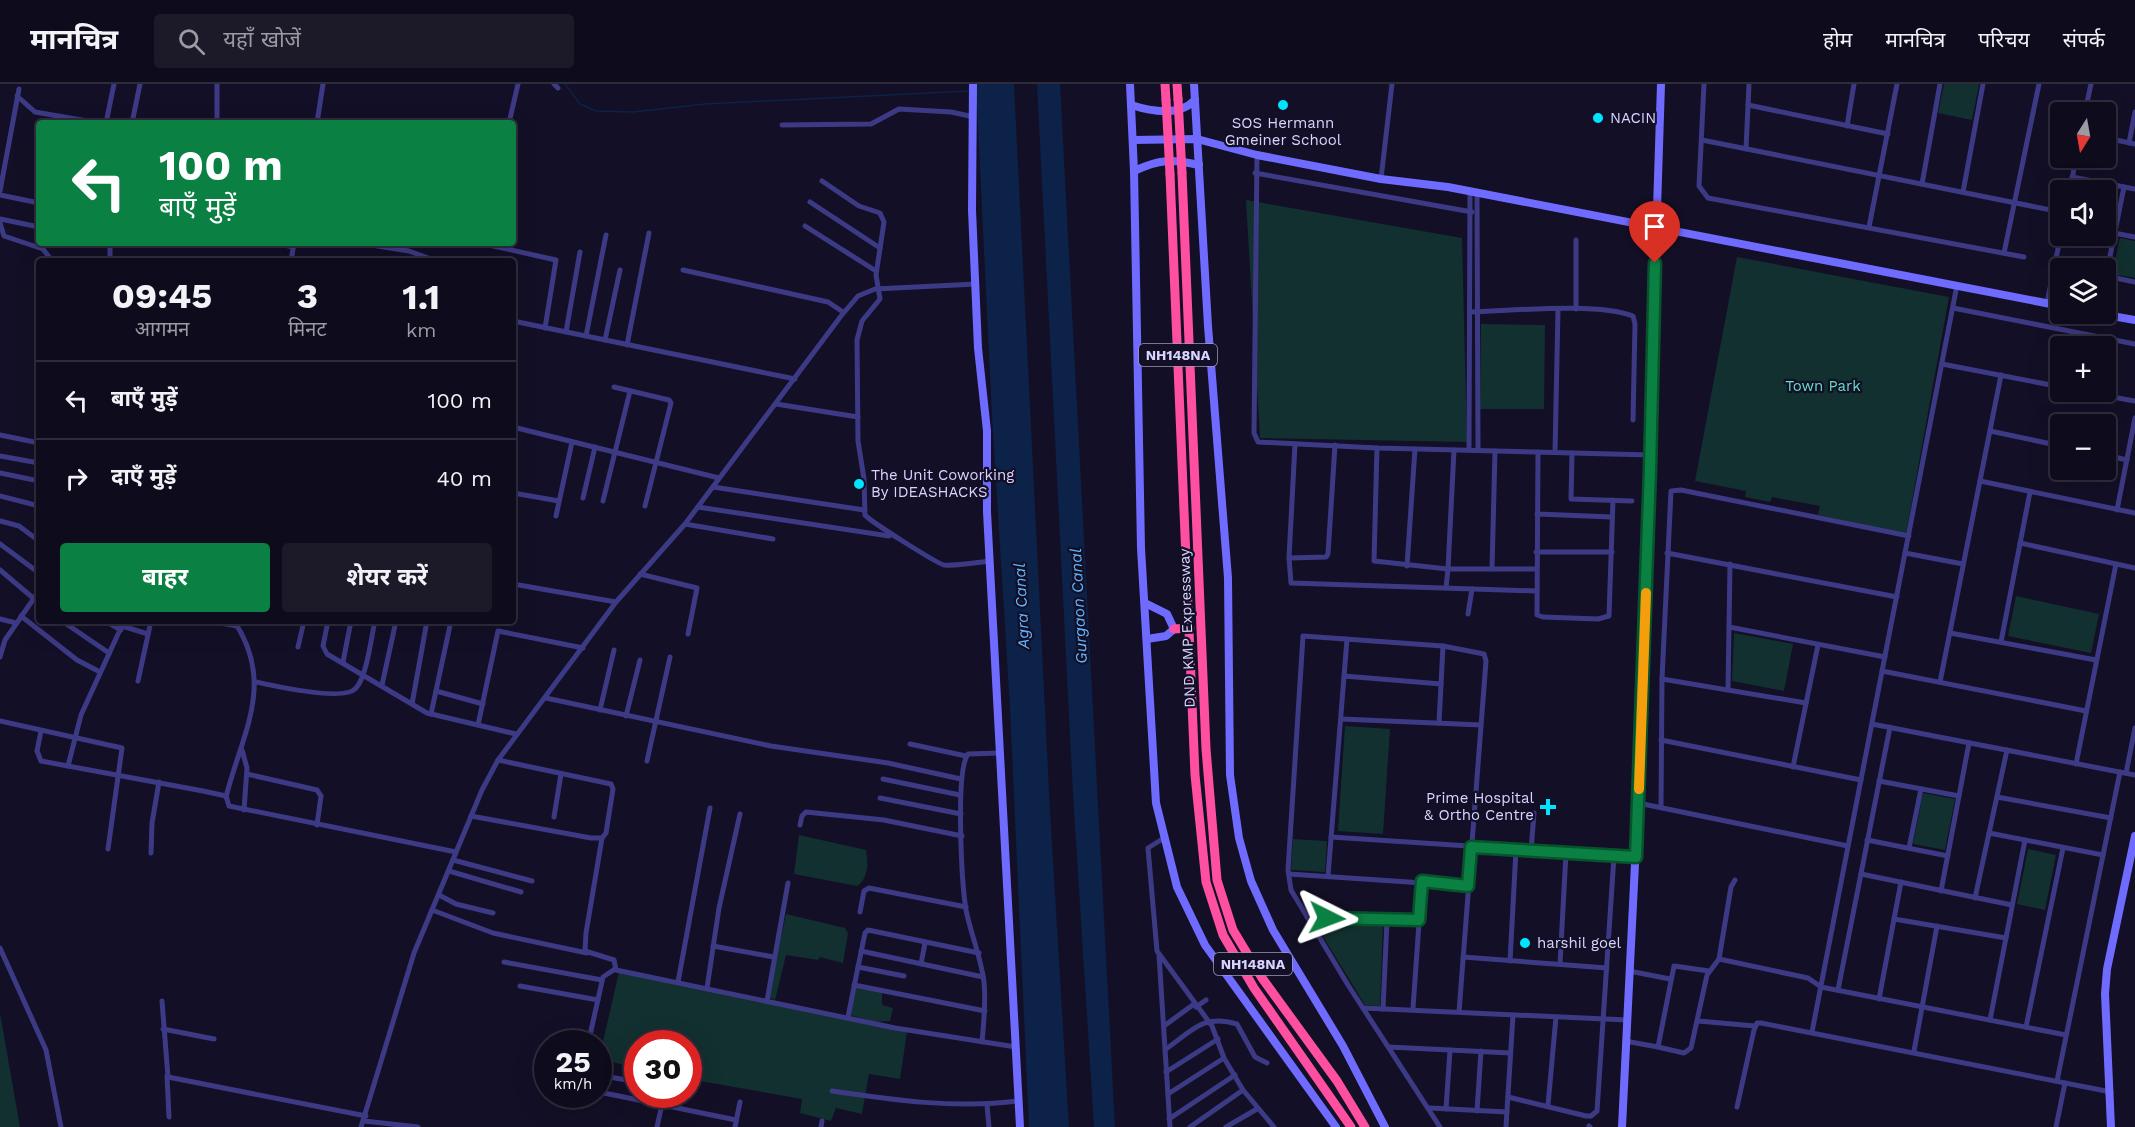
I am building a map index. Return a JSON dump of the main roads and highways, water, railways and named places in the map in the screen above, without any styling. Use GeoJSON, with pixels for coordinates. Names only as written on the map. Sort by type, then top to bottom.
{"type":"FeatureCollection","features":[{"type":"Feature","properties":{"kind":"highway","name":"DND KMP Expressway"},"geometry":{"type":"LineString","coordinates":[[1165,84],[1202,857],[1213,909],[1223,935],[1254,987],[1351,1127]]}},
{"type":"Feature","properties":{"kind":"highway","name":"DND KMP Expressway"},"geometry":{"type":"LineString","coordinates":[[1177,84],[1206,749],[1217,880],[1233,930],[1262,978],[1337,1082],[1365,1127]]}},
{"type":"Feature","properties":{"kind":"highway"},"geometry":{"type":"LineString","coordinates":[[1174,629],[1190,628]]}},
{"type":"Feature","properties":{"kind":"water","name":"Agra Canal"},"geometry":{"type":"Polygon","coordinates":[[[976,84],[1014,84],[1050,811],[1069,1127],[1029,1127],[1010,708],[992,417],[976,84]]]}},
{"type":"Feature","properties":{"kind":"water","name":"Gurgaon Canal"},"geometry":{"type":"Polygon","coordinates":[[[1037,84],[1060,84],[1115,1127],[1094,1127],[1073,794],[1037,84]]]}},
{"type":"Feature","properties":{"kind":"waterway"},"geometry":{"type":"LineString","coordinates":[[565,84],[580,104],[596,111],[633,112],[705,104],[969,91]]}},
{"type":"Feature","properties":{"kind":"place","name":"SOS Hermann Gmeiner School"},"geometry":{"type":"Point","coordinates":[1283,105]}},
{"type":"Feature","properties":{"kind":"place","name":"NACIN"},"geometry":{"type":"Point","coordinates":[1598,118]}},
{"type":"Feature","properties":{"kind":"place","name":"The Unit Coworking By IDEASHACKS"},"geometry":{"type":"Point","coordinates":[859,484]}},
{"type":"Feature","properties":{"kind":"place","name":"Prime Hospital & Ortho Centre"},"geometry":{"type":"Point","coordinates":[1548,807]}},
{"type":"Feature","properties":{"kind":"place","name":"harshil goel"},"geometry":{"type":"Point","coordinates":[1525,943]}},
{"type":"Feature","properties":{"kind":"park label","name":"Town Park"},"geometry":{"type":"Point","coordinates":[1823,386]}}]}
